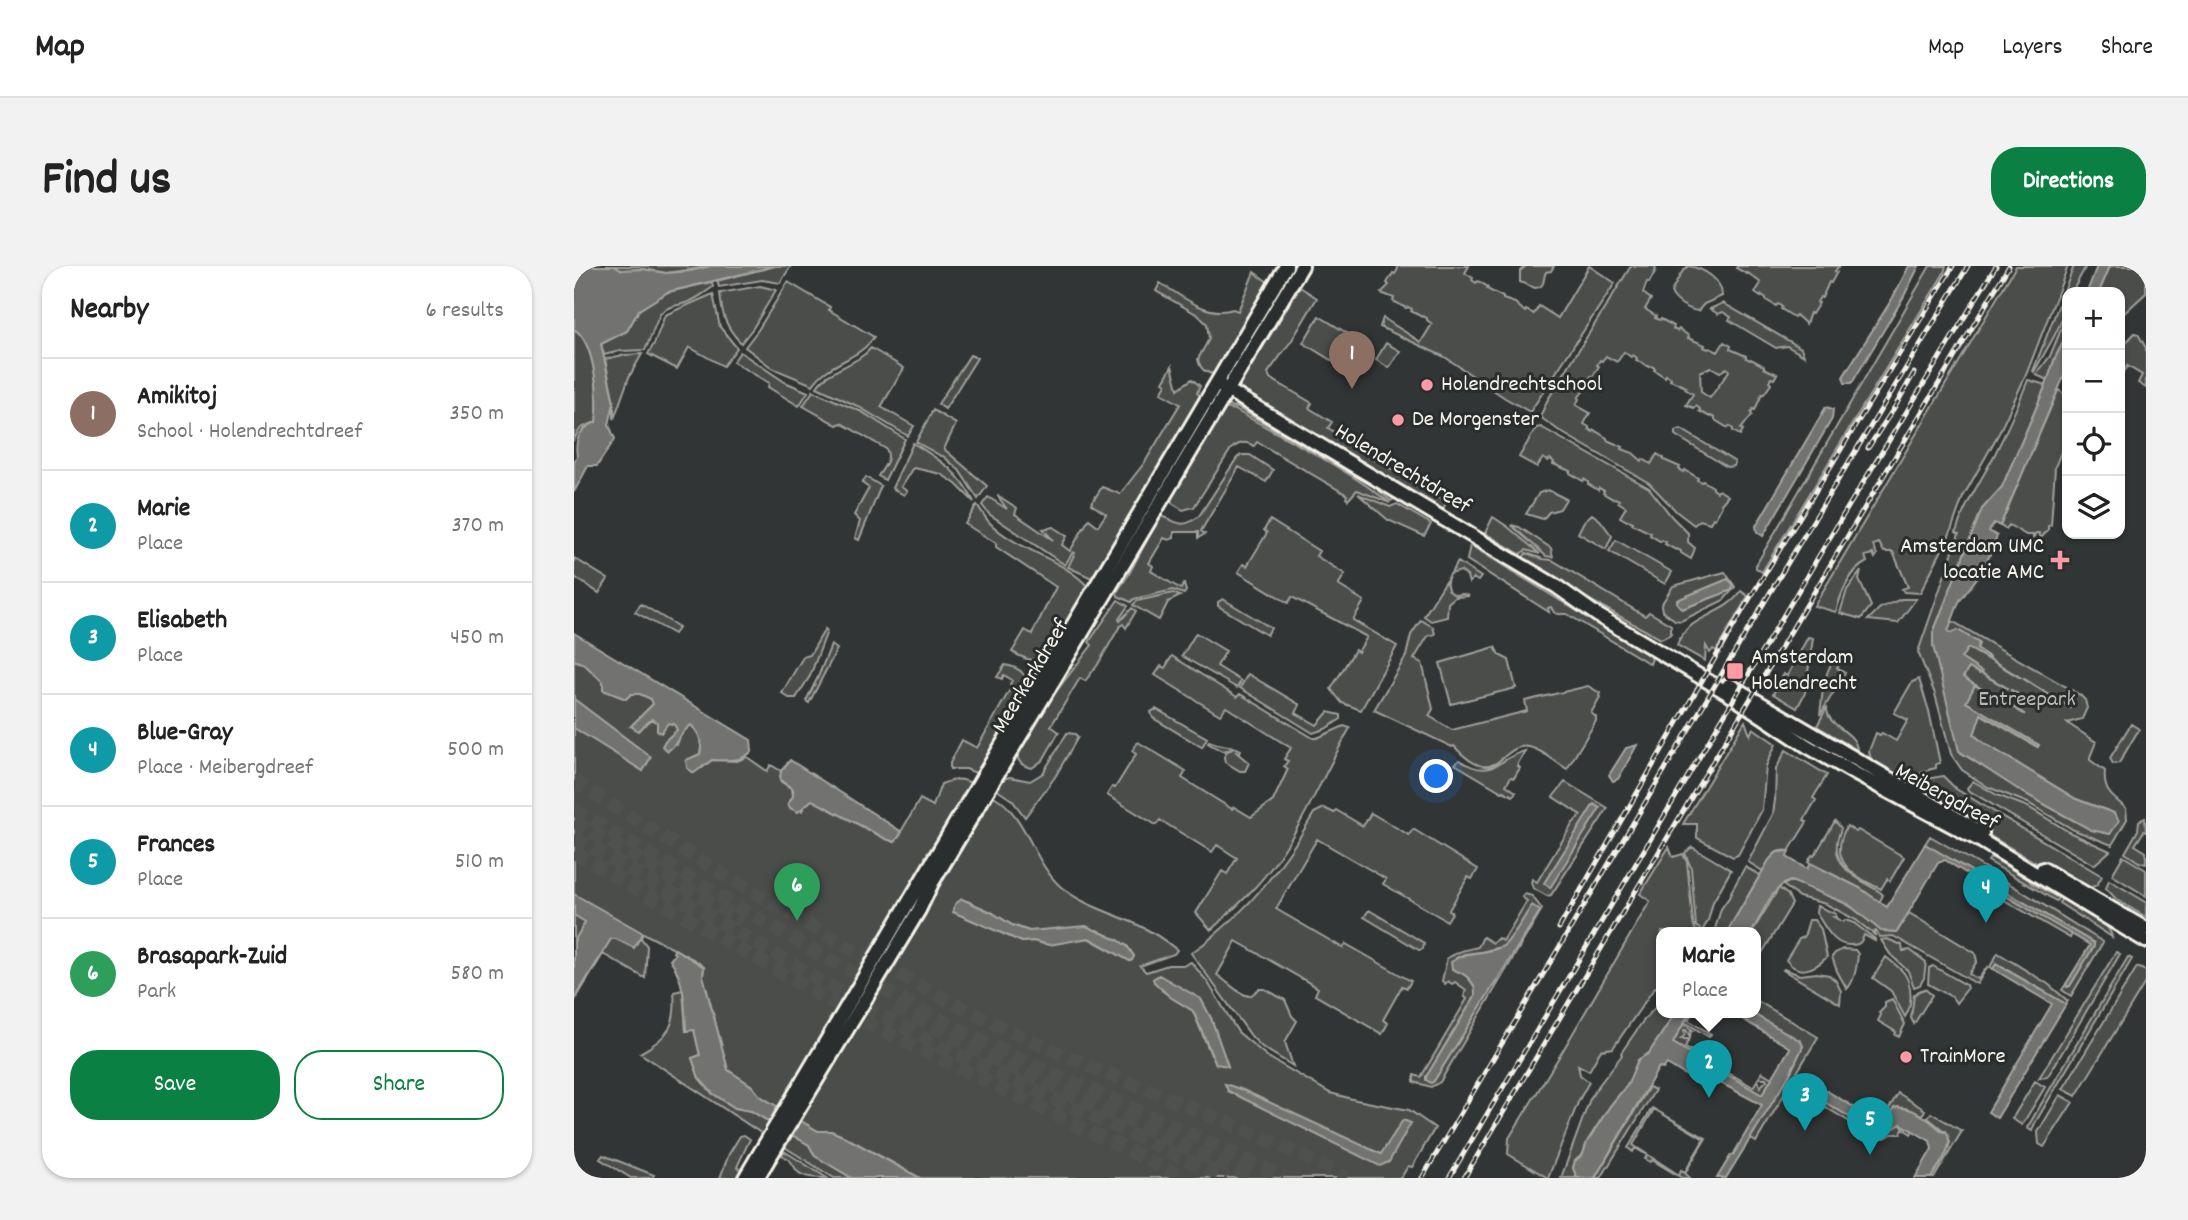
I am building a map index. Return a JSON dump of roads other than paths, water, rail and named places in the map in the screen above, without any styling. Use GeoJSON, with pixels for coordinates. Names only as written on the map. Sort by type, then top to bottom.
{"type":"FeatureCollection","features":[{"type":"Feature","properties":{"kind":"main road","name":"Meerkerkdreef"},"geometry":{"type":"LineString","coordinates":[[766,1153],[912,921],[932,883],[1161,503],[1286,266]]}},
{"type":"Feature","properties":{"kind":"main road","name":"Meerkerkdreef"},"geometry":{"type":"LineString","coordinates":[[1222,387],[1302,266]]}},
{"type":"Feature","properties":{"kind":"main road","name":"Holendrechtdreef"},"geometry":{"type":"LineString","coordinates":[[1222,387],[1556,586],[1616,617],[1728,688]]}},
{"type":"Feature","properties":{"kind":"main road","name":"Meibergdreef"},"geometry":{"type":"LineString","coordinates":[[1728,688],[2146,929]]}},
{"type":"Feature","properties":{"kind":"main road","name":"Meibergdreef"},"geometry":{"type":"LineString","coordinates":[[1728,688],[1840,766],[1983,842],[2146,941]]}},
{"type":"Feature","properties":{"kind":"main road"},"geometry":{"type":"LineString","coordinates":[[745,1178],[766,1153]]}},
{"type":"Feature","properties":{"kind":"main road"},"geometry":{"type":"LineString","coordinates":[[757,1178],[766,1153]]}},
{"type":"Feature","properties":{"kind":"waterway"},"geometry":{"type":"LineString","coordinates":[[1988,658],[2021,678]]}},
{"type":"Feature","properties":{"kind":"waterway"},"geometry":{"type":"LineString","coordinates":[[1981,673],[2007,688]]}},
{"type":"Feature","properties":{"kind":"waterway"},"geometry":{"type":"LineString","coordinates":[[2024,679],[2051,696]]}},
{"type":"Feature","properties":{"kind":"waterway"},"geometry":{"type":"LineString","coordinates":[[1975,685],[2000,700]]}},
{"type":"Feature","properties":{"kind":"waterway"},"geometry":{"type":"LineString","coordinates":[[2011,690],[2041,708]]}},
{"type":"Feature","properties":{"kind":"waterway"},"geometry":{"type":"LineString","coordinates":[[2053,697],[2071,708]]}},
{"type":"Feature","properties":{"kind":"waterway"},"geometry":{"type":"LineString","coordinates":[[2004,702],[2024,714]]}},
{"type":"Feature","properties":{"kind":"tunnel"},"geometry":{"type":"LineString","coordinates":[[574,781],[793,916],[963,1008],[1062,1054],[1267,1140],[1347,1178]]}},
{"type":"Feature","properties":{"kind":"tunnel"},"geometry":{"type":"LineString","coordinates":[[574,809],[766,923],[911,1004],[1041,1068],[1283,1178]]}},
{"type":"Feature","properties":{"kind":"tunnel"},"geometry":{"type":"LineString","coordinates":[[574,821],[743,921]]}},
{"type":"Feature","properties":{"kind":"tunnel"},"geometry":{"type":"LineString","coordinates":[[574,837],[868,1008],[941,1047],[1227,1178]]}},
{"type":"Feature","properties":{"kind":"tunnel"},"geometry":{"type":"LineString","coordinates":[[574,852],[867,1023],[1185,1178]]}},
{"type":"Feature","properties":{"kind":"tunnel"},"geometry":{"type":"LineString","coordinates":[[895,1006],[1004,1064],[1253,1178]]}},
{"type":"Feature","properties":{"kind":"railway"},"geometry":{"type":"LineString","coordinates":[[1559,928],[1744,608],[1953,266]]}},
{"type":"Feature","properties":{"kind":"railway"},"geometry":{"type":"LineString","coordinates":[[1422,1178],[1796,549],[1968,266]]}},
{"type":"Feature","properties":{"kind":"railway"},"geometry":{"type":"LineString","coordinates":[[1449,1178],[1842,517],[1996,266]]}},
{"type":"Feature","properties":{"kind":"railway"},"geometry":{"type":"LineString","coordinates":[[1464,1178],[2009,266]]}},
{"type":"Feature","properties":{"kind":"railway"},"geometry":{"type":"LineString","coordinates":[[1868,448],[1914,373]]}},
{"type":"Feature","properties":{"kind":"place","name":"Holendrechtschool"},"geometry":{"type":"Point","coordinates":[1427,385]}},
{"type":"Feature","properties":{"kind":"place","name":"Amikitoj"},"geometry":{"type":"Point","coordinates":[1352,389]}},
{"type":"Feature","properties":{"kind":"place","name":"De Morgenster"},"geometry":{"type":"Point","coordinates":[1398,420]}},
{"type":"Feature","properties":{"kind":"place","name":"Amsterdam UMC locatie AMC"},"geometry":{"type":"Point","coordinates":[2060,560]}},
{"type":"Feature","properties":{"kind":"place","name":"Amsterdam Holendrecht"},"geometry":{"type":"Point","coordinates":[1735,671]}},
{"type":"Feature","properties":{"kind":"place","name":"Brasapark-Zuid"},"geometry":{"type":"Point","coordinates":[797,921]}},
{"type":"Feature","properties":{"kind":"place","name":"Blue-Gray"},"geometry":{"type":"Point","coordinates":[1986,923]}},
{"type":"Feature","properties":{"kind":"place","name":"TrainMore"},"geometry":{"type":"Point","coordinates":[1906,1057]}},
{"type":"Feature","properties":{"kind":"place","name":"Marie"},"geometry":{"type":"Point","coordinates":[1709,1098]}},
{"type":"Feature","properties":{"kind":"place","name":"Elisabeth"},"geometry":{"type":"Point","coordinates":[1805,1131]}},
{"type":"Feature","properties":{"kind":"place","name":"Frances"},"geometry":{"type":"Point","coordinates":[1870,1155]}},
{"type":"Feature","properties":{"kind":"park label","name":"Entreepark"},"geometry":{"type":"Point","coordinates":[2027,700]}}]}
